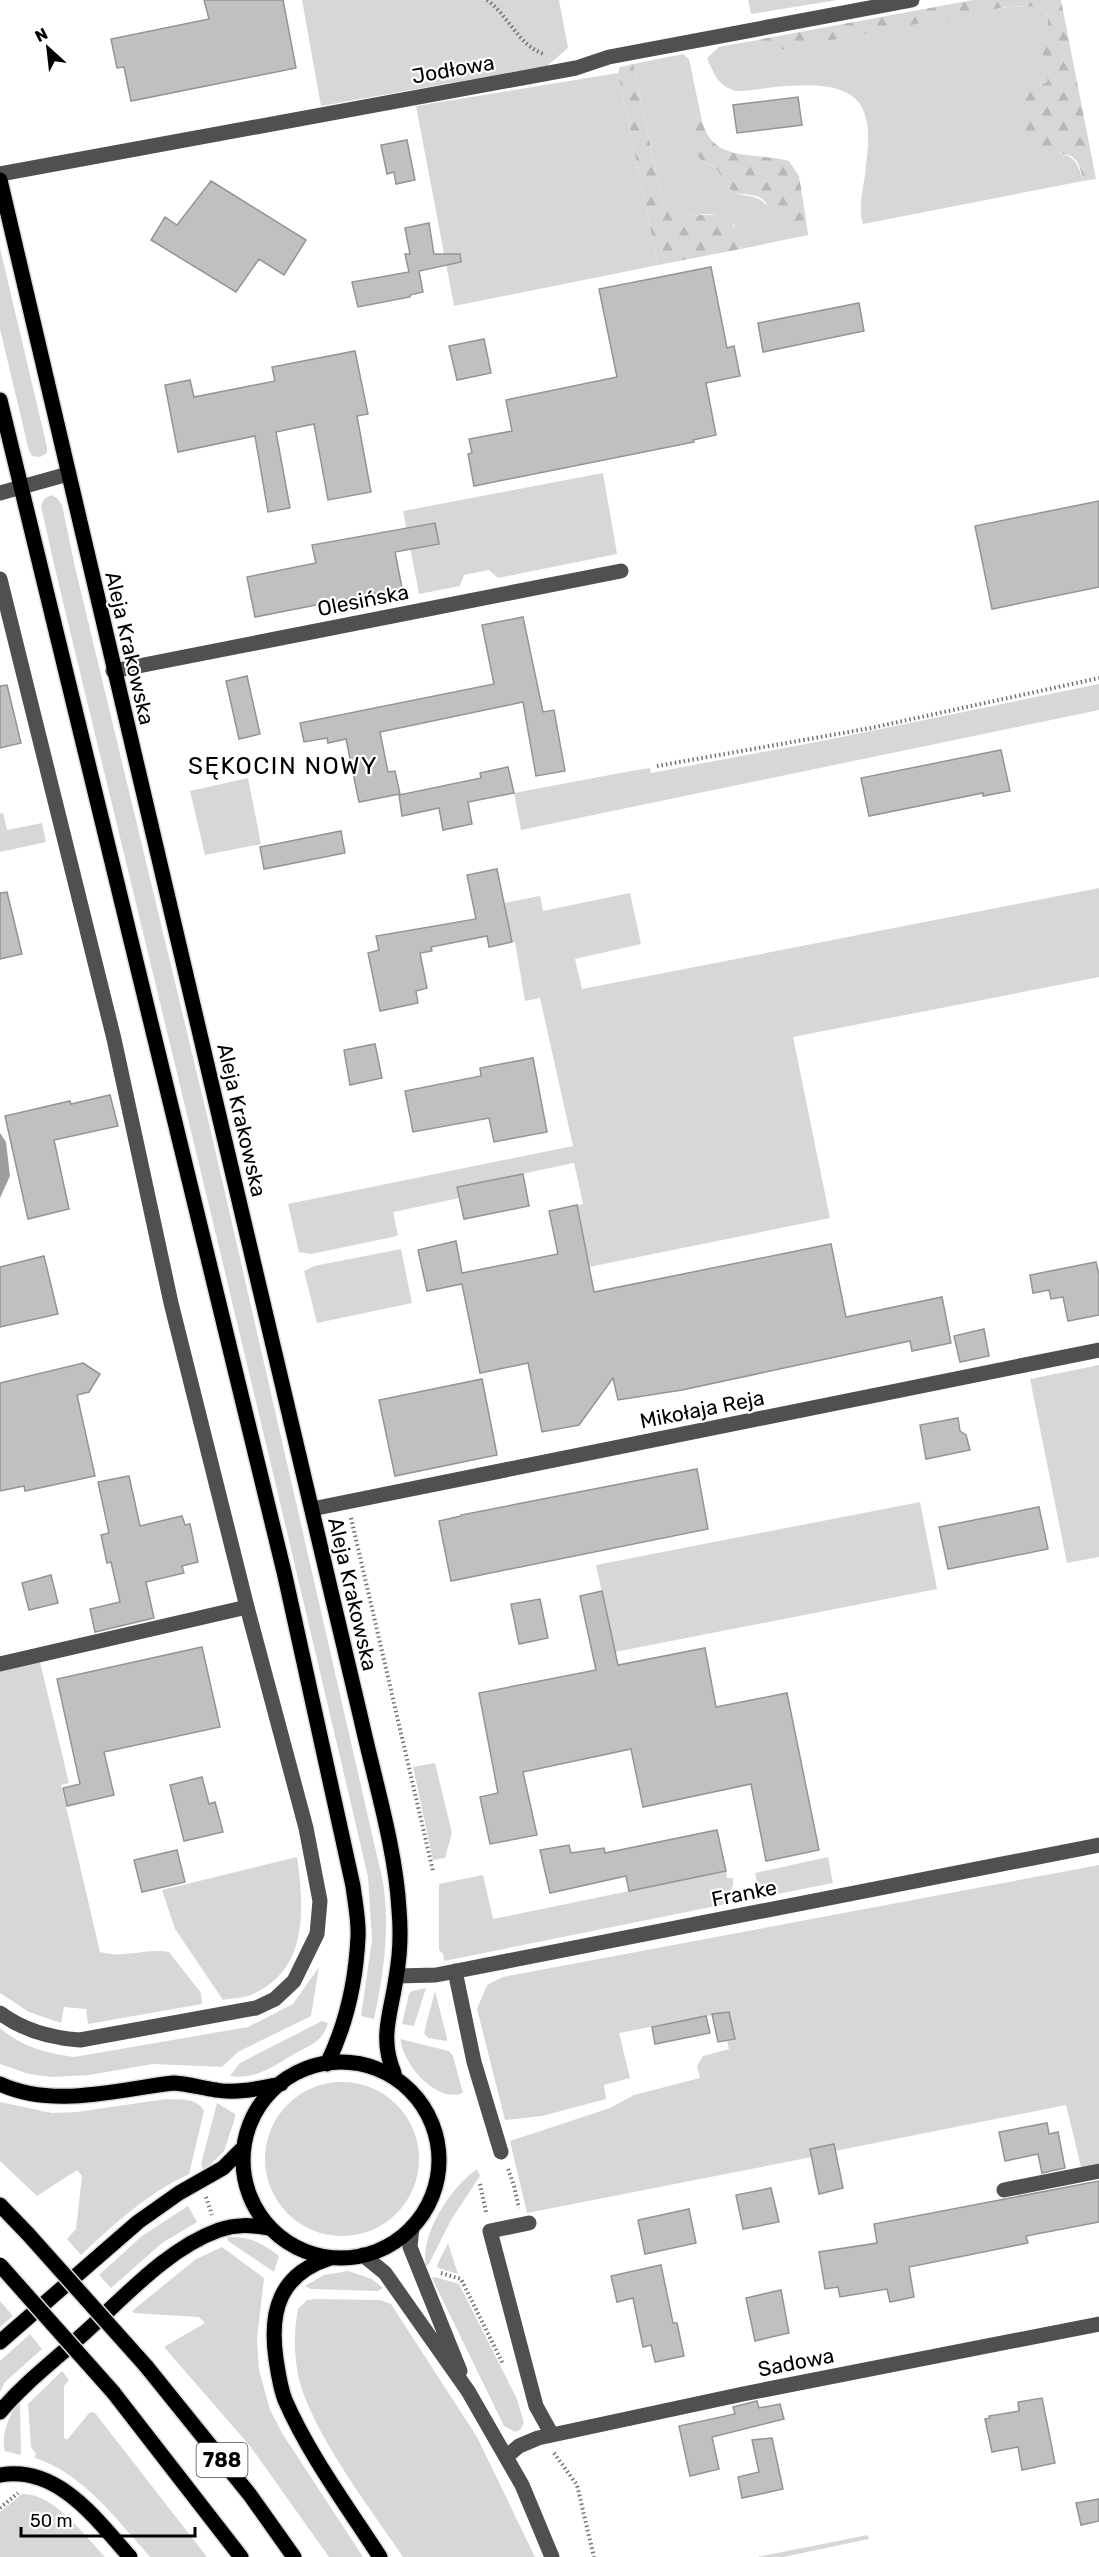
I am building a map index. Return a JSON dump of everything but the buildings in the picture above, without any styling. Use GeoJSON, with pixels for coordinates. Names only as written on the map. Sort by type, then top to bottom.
{"type":"FeatureCollection","features":[{"type":"Feature","properties":{"kind":"main road","name":"Aleja Krakowska"},"geometry":{"type":"LineString","coordinates":[[0,180],[113,671],[312,1509],[395,1878],[400,1937],[397,1976],[385,2038],[388,2059],[394,2073]]}},
{"type":"Feature","properties":{"kind":"main road"},"geometry":{"type":"LineString","coordinates":[[0,400],[285,1576],[353,1886],[358,1935],[353,1977],[345,2019],[327,2064]]}},
{"type":"Feature","properties":{"kind":"main road"},"geometry":{"type":"LineString","coordinates":[[330,2258],[293,2246],[269,2228],[258,2215],[245,2189],[241,2151],[252,2116],[263,2100],[281,2084],[327,2064],[363,2063],[394,2073],[418,2097],[438,2135],[441,2158],[439,2178],[424,2215],[394,2242],[363,2255],[330,2258],[300,2271],[287,2286],[279,2302],[274,2323],[274,2346],[284,2397],[298,2426],[380,2557]]}},
{"type":"Feature","properties":{"kind":"main road"},"geometry":{"type":"LineString","coordinates":[[0,2084],[38,2095],[75,2096],[174,2083],[238,2091],[281,2084]]}},
{"type":"Feature","properties":{"kind":"main road"},"geometry":{"type":"LineString","coordinates":[[0,2342],[138,2222],[179,2193],[223,2168],[241,2151]]}},
{"type":"Feature","properties":{"kind":"main road","name":"788"},"geometry":{"type":"LineString","coordinates":[[0,2205],[146,2366],[250,2495],[294,2557]]}},
{"type":"Feature","properties":{"kind":"main road"},"geometry":{"type":"LineString","coordinates":[[0,2412],[29,2383],[181,2250],[235,2225],[250,2224],[269,2228]]}},
{"type":"Feature","properties":{"kind":"main road","name":"788"},"geometry":{"type":"LineString","coordinates":[[0,2265],[113,2392],[241,2557]]}},
{"type":"Feature","properties":{"kind":"main road"},"geometry":{"type":"LineString","coordinates":[[0,2475],[11,2473],[37,2476],[59,2486],[75,2499],[130,2557]]}},
{"type":"Feature","properties":{"kind":"street","name":"Jodłowa"},"geometry":{"type":"LineString","coordinates":[[0,174],[576,68],[609,57],[912,0]]}},
{"type":"Feature","properties":{"kind":"street"},"geometry":{"type":"LineString","coordinates":[[0,493],[68,474]]}},
{"type":"Feature","properties":{"kind":"street","name":"Olesińska"},"geometry":{"type":"LineString","coordinates":[[113,671],[621,571]]}},
{"type":"Feature","properties":{"kind":"street"},"geometry":{"type":"LineString","coordinates":[[0,579],[114,1039],[171,1302],[247,1607],[306,1828],[320,1901],[317,1934],[294,1982],[275,1999],[256,2008],[80,2040],[55,2038],[29,2030],[0,2013]]}},
{"type":"Feature","properties":{"kind":"street","name":"Mikołaja Reja"},"geometry":{"type":"LineString","coordinates":[[312,1509],[1099,1350]]}},
{"type":"Feature","properties":{"kind":"street"},"geometry":{"type":"LineString","coordinates":[[0,1664],[247,1607]]}},
{"type":"Feature","properties":{"kind":"street","name":"Franke"},"geometry":{"type":"LineString","coordinates":[[397,1976],[436,1975],[1099,1845]]}},
{"type":"Feature","properties":{"kind":"street"},"geometry":{"type":"LineString","coordinates":[[455,1971],[474,2062],[501,2152]]}},
{"type":"Feature","properties":{"kind":"street"},"geometry":{"type":"LineString","coordinates":[[1004,2190],[1099,2171]]}},
{"type":"Feature","properties":{"kind":"street"},"geometry":{"type":"LineString","coordinates":[[526,2224],[490,2231],[536,2406],[549,2442]]}},
{"type":"Feature","properties":{"kind":"street"},"geometry":{"type":"LineString","coordinates":[[412,2228],[410,2247],[468,2391]]}},
{"type":"Feature","properties":{"kind":"street"},"geometry":{"type":"LineString","coordinates":[[363,2255],[385,2273],[468,2391],[522,2485],[552,2557]]}},
{"type":"Feature","properties":{"kind":"street","name":"Sadowa"},"geometry":{"type":"LineString","coordinates":[[506,2457],[519,2446],[549,2442],[743,2394],[1099,2324]]}},
{"type":"Feature","properties":{"kind":"path"},"geometry":{"type":"LineString","coordinates":[[487,0],[521,38],[538,52],[576,68]]}},
{"type":"Feature","properties":{"kind":"path"},"geometry":{"type":"LineString","coordinates":[[657,766],[871,728],[1099,678]]}},
{"type":"Feature","properties":{"kind":"path"},"geometry":{"type":"LineString","coordinates":[[350,1513],[433,1871]]}},
{"type":"Feature","properties":{"kind":"path"},"geometry":{"type":"LineString","coordinates":[[501,2152],[526,2224]]}},
{"type":"Feature","properties":{"kind":"path"},"geometry":{"type":"LineString","coordinates":[[480,2184],[490,2231]]}},
{"type":"Feature","properties":{"kind":"path"},"geometry":{"type":"LineString","coordinates":[[204,2193],[215,2222]]}},
{"type":"Feature","properties":{"kind":"path"},"geometry":{"type":"LineString","coordinates":[[432,2270],[461,2279],[508,2372]]}},
{"type":"Feature","properties":{"kind":"path"},"geometry":{"type":"LineString","coordinates":[[549,2442],[554,2454],[577,2485],[594,2557]]}},
{"type":"Feature","properties":{"kind":"path"},"geometry":{"type":"LineString","coordinates":[[0,2508],[17,2493],[21,2486]]}},
{"type":"Feature","properties":{"kind":"green space"},"geometry":{"type":"Polygon","coordinates":[[[302,0],[559,0],[568,48],[547,66],[321,106],[302,0]]]}},
{"type":"Feature","properties":{"kind":"green space"},"geometry":{"type":"Polygon","coordinates":[[[748,0],[837,0],[751,14],[748,0]]]}},
{"type":"Feature","properties":{"kind":"green space"},"geometry":{"type":"Polygon","coordinates":[[[973,0],[1061,0],[1096,179],[1083,181],[1080,167],[1074,158],[1067,154],[1035,149],[1024,138],[1021,130],[1018,112],[1023,89],[1037,87],[1047,82],[1048,78],[1042,46],[1048,21],[1047,14],[1038,7],[1000,8],[774,51],[765,49],[757,40],[973,0]]]}},
{"type":"Feature","properties":{"kind":"green space"},"geometry":{"type":"Polygon","coordinates":[[[1037,5],[1045,10],[1049,19],[1042,49],[1049,76],[1047,82],[1037,87],[1060,153],[1070,157],[1076,163],[1083,181],[863,224],[861,202],[868,133],[865,115],[857,101],[844,92],[809,85],[736,91],[721,83],[707,58],[719,47],[757,40],[765,49],[1000,8],[1037,5]]]}},
{"type":"Feature","properties":{"kind":"green space"},"geometry":{"type":"Polygon","coordinates":[[[683,54],[689,59],[701,116],[689,122],[703,161],[716,168],[733,193],[761,200],[771,215],[791,223],[806,219],[808,235],[741,249],[734,225],[718,215],[682,216],[663,204],[633,64],[683,54]]]}},
{"type":"Feature","properties":{"kind":"green space"},"geometry":{"type":"Polygon","coordinates":[[[633,64],[663,204],[675,212],[687,215],[720,215],[729,220],[736,230],[741,249],[658,265],[618,73],[620,67],[633,64]]]}},
{"type":"Feature","properties":{"kind":"green space"},"geometry":{"type":"Polygon","coordinates":[[[618,73],[658,265],[454,306],[416,106],[618,73]]]}},
{"type":"Feature","properties":{"kind":"green space"},"geometry":{"type":"Polygon","coordinates":[[[701,116],[706,132],[724,149],[735,153],[789,161],[799,176],[806,219],[783,223],[774,219],[761,198],[733,193],[716,168],[703,161],[691,150],[685,134],[689,122],[701,116]]]}},
{"type":"Feature","properties":{"kind":"green space"},"geometry":{"type":"Polygon","coordinates":[[[0,248],[47,447],[47,453],[40,457],[32,456],[29,451],[0,329],[0,248]]]}},
{"type":"Feature","properties":{"kind":"green space"},"geometry":{"type":"Polygon","coordinates":[[[603,473],[617,554],[498,578],[489,570],[464,575],[460,586],[419,594],[403,511],[603,473]]]}},
{"type":"Feature","properties":{"kind":"green space"},"geometry":{"type":"Polygon","coordinates":[[[51,495],[57,498],[62,505],[212,1136],[383,1882],[386,1917],[385,1951],[374,2019],[361,2016],[372,1940],[368,1877],[253,1388],[56,573],[41,506],[44,499],[51,495]]]}},
{"type":"Feature","properties":{"kind":"green space"},"geometry":{"type":"Polygon","coordinates":[[[1099,684],[1099,710],[521,830],[514,793],[650,768],[651,773],[832,739],[1099,684]]]}},
{"type":"Feature","properties":{"kind":"green space"},"geometry":{"type":"Polygon","coordinates":[[[248,778],[261,844],[205,855],[190,791],[248,778]]]}},
{"type":"Feature","properties":{"kind":"green space"},"geometry":{"type":"Polygon","coordinates":[[[3,813],[7,830],[42,823],[46,842],[0,852],[0,814],[3,813]]]}},
{"type":"Feature","properties":{"kind":"green space"},"geometry":{"type":"Polygon","coordinates":[[[1099,888],[1099,977],[793,1037],[830,1218],[589,1267],[577,1205],[583,1204],[574,1163],[458,1187],[460,1198],[393,1212],[398,1235],[393,1237],[311,1254],[299,1252],[288,1204],[573,1146],[540,998],[525,1001],[515,942],[512,942],[504,903],[540,896],[543,911],[630,893],[641,944],[575,959],[582,989],[1099,888]]]}},
{"type":"Feature","properties":{"kind":"green space"},"geometry":{"type":"Polygon","coordinates":[[[401,1249],[412,1303],[317,1323],[304,1271],[314,1266],[401,1249]]]}},
{"type":"Feature","properties":{"kind":"green space"},"geometry":{"type":"Polygon","coordinates":[[[1099,1365],[1099,1557],[1067,1563],[1030,1379],[1099,1365]]]}},
{"type":"Feature","properties":{"kind":"green space"},"geometry":{"type":"Polygon","coordinates":[[[920,1502],[937,1589],[615,1652],[596,1565],[920,1502]]]}},
{"type":"Feature","properties":{"kind":"green space"},"geometry":{"type":"Polygon","coordinates":[[[40,1662],[69,1783],[61,1785],[100,1952],[118,1954],[169,1952],[201,1993],[202,2004],[88,2024],[86,2009],[64,2007],[61,2023],[29,2012],[0,1993],[0,1671],[40,1662]]]}},
{"type":"Feature","properties":{"kind":"green space"},"geometry":{"type":"Polygon","coordinates":[[[435,1763],[452,1833],[445,1858],[433,1860],[413,1767],[435,1763]]]}},
{"type":"Feature","properties":{"kind":"green space"},"geometry":{"type":"Polygon","coordinates":[[[297,1857],[301,1915],[294,1952],[285,1968],[273,1982],[251,1995],[223,2000],[175,1929],[162,1890],[297,1857]]]}},
{"type":"Feature","properties":{"kind":"green space"},"geometry":{"type":"Polygon","coordinates":[[[828,1857],[833,1883],[767,1896],[758,1886],[755,1873],[828,1857]]]}},
{"type":"Feature","properties":{"kind":"green space"},"geometry":{"type":"Polygon","coordinates":[[[1099,1865],[1099,2163],[1081,2167],[1066,2105],[835,2151],[834,2144],[812,2157],[527,2213],[510,2141],[610,2108],[634,2095],[700,2078],[697,2066],[703,2056],[729,2049],[727,2041],[735,2039],[729,2012],[619,2033],[630,2078],[604,2085],[606,2099],[542,2116],[505,2120],[477,2009],[487,1985],[503,1977],[1099,1865]]]}},
{"type":"Feature","properties":{"kind":"green space"},"geometry":{"type":"Polygon","coordinates":[[[726,1871],[727,1878],[733,1878],[733,1885],[726,1904],[444,1961],[443,1954],[439,1950],[439,1884],[483,1875],[493,1919],[726,1871]]]}},
{"type":"Feature","properties":{"kind":"green space"},"geometry":{"type":"Polygon","coordinates":[[[319,1967],[311,2016],[238,2052],[222,2067],[153,2064],[89,2075],[52,2077],[29,2074],[0,2064],[0,2028],[8,2035],[35,2048],[74,2057],[248,2027],[293,2004],[319,1967]]]}},
{"type":"Feature","properties":{"kind":"green space"},"geometry":{"type":"Polygon","coordinates":[[[426,1988],[414,2026],[402,2024],[409,1994],[412,1991],[426,1988]]]}},
{"type":"Feature","properties":{"kind":"green space"},"geometry":{"type":"Polygon","coordinates":[[[435,1991],[447,2041],[428,2038],[424,2033],[435,1991]]]}},
{"type":"Feature","properties":{"kind":"green space"},"geometry":{"type":"Polygon","coordinates":[[[322,2021],[328,2023],[326,2029],[311,2045],[257,2074],[230,2076],[240,2063],[322,2021]]]}},
{"type":"Feature","properties":{"kind":"green space"},"geometry":{"type":"Polygon","coordinates":[[[400,2039],[449,2051],[453,2056],[463,2093],[446,2094],[430,2086],[410,2064],[400,2039]]]}},
{"type":"Feature","properties":{"kind":"green space"},"geometry":{"type":"Polygon","coordinates":[[[342,2082],[357,2083],[372,2088],[397,2104],[413,2129],[418,2144],[418,2174],[413,2189],[397,2214],[372,2230],[357,2235],[342,2236],[327,2235],[312,2230],[287,2214],[271,2189],[266,2174],[265,2159],[266,2144],[271,2129],[287,2104],[312,2088],[327,2083],[342,2082]]]}},
{"type":"Feature","properties":{"kind":"green space"},"geometry":{"type":"Polygon","coordinates":[[[166,2099],[192,2101],[204,2111],[189,2174],[159,2190],[81,2255],[67,2239],[76,2229],[82,2176],[77,2170],[37,2196],[0,2161],[0,2102],[52,2113],[77,2112],[166,2099]]]}},
{"type":"Feature","properties":{"kind":"green space"},"geometry":{"type":"Polygon","coordinates":[[[217,2103],[235,2114],[235,2118],[224,2151],[204,2171],[201,2164],[217,2103]]]}},
{"type":"Feature","properties":{"kind":"green space"},"geometry":{"type":"Polygon","coordinates":[[[477,2169],[480,2176],[451,2220],[426,2266],[425,2254],[432,2226],[448,2199],[477,2169]]]}},
{"type":"Feature","properties":{"kind":"green space"},"geometry":{"type":"Polygon","coordinates":[[[188,2206],[197,2222],[162,2243],[111,2288],[99,2275],[142,2236],[188,2206]]]}},
{"type":"Feature","properties":{"kind":"green space"},"geometry":{"type":"Polygon","coordinates":[[[227,2237],[248,2239],[279,2256],[274,2272],[228,2241],[227,2237]]]}},
{"type":"Feature","properties":{"kind":"green space"},"geometry":{"type":"Polygon","coordinates":[[[448,2243],[458,2274],[438,2268],[437,2265],[448,2243]]]}},
{"type":"Feature","properties":{"kind":"green space"},"geometry":{"type":"Polygon","coordinates":[[[222,2247],[264,2278],[257,2339],[259,2370],[270,2410],[282,2433],[363,2557],[329,2557],[250,2446],[164,2347],[205,2323],[199,2317],[134,2313],[132,2311],[196,2259],[222,2247]]]}},
{"type":"Feature","properties":{"kind":"green space"},"geometry":{"type":"Polygon","coordinates":[[[348,2271],[372,2279],[383,2288],[378,2291],[311,2289],[305,2286],[324,2275],[348,2271]]]}},
{"type":"Feature","properties":{"kind":"green space"},"geometry":{"type":"Polygon","coordinates":[[[432,2278],[459,2284],[517,2399],[524,2423],[520,2430],[515,2432],[504,2426],[432,2278]]]}},
{"type":"Feature","properties":{"kind":"green space"},"geometry":{"type":"Polygon","coordinates":[[[307,2300],[380,2300],[391,2304],[477,2437],[535,2557],[403,2557],[341,2466],[312,2415],[303,2391],[295,2354],[297,2316],[298,2309],[307,2300]]]}},
{"type":"Feature","properties":{"kind":"green space"},"geometry":{"type":"Polygon","coordinates":[[[0,2301],[13,2316],[0,2327],[0,2301]]]}},
{"type":"Feature","properties":{"kind":"green space"},"geometry":{"type":"Polygon","coordinates":[[[30,2334],[42,2349],[5,2382],[0,2392],[0,2361],[30,2334]]]}},
{"type":"Feature","properties":{"kind":"green space"},"geometry":{"type":"Polygon","coordinates":[[[62,2371],[69,2380],[64,2386],[64,2438],[67,2440],[90,2412],[95,2413],[207,2557],[150,2557],[112,2513],[84,2486],[53,2465],[35,2458],[36,2454],[31,2447],[28,2404],[62,2371]]]}},
{"type":"Feature","properties":{"kind":"green space"},"geometry":{"type":"Polygon","coordinates":[[[20,2400],[21,2455],[5,2451],[4,2445],[7,2424],[20,2400]]]}},
{"type":"Feature","properties":{"kind":"green space"},"geometry":{"type":"Polygon","coordinates":[[[22,2494],[46,2500],[57,2508],[105,2557],[0,2557],[0,2512],[22,2494]]]}},
{"type":"Feature","properties":{"kind":"green space"},"geometry":{"type":"Polygon","coordinates":[[[868,2535],[869,2539],[783,2557],[757,2557],[868,2535]]]}},
{"type":"Feature","properties":{"kind":"shaded area"},"geometry":{"type":"Polygon","coordinates":[[[0,1133],[6,1142],[10,1176],[0,1198],[0,1133]]]}},
{"type":"Feature","properties":{"kind":"district","name":"SĘKOCIN NOWY"},"geometry":{"type":"Point","coordinates":[283,766]}}]}
